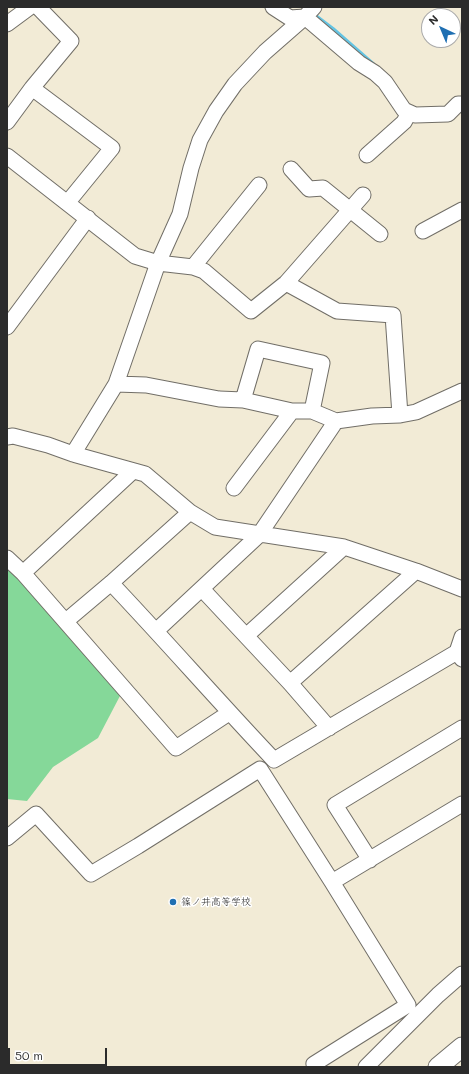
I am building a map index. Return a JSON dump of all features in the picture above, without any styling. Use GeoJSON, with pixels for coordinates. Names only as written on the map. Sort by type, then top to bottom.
{"type":"FeatureCollection","features":[{"type":"Feature","properties":{"kind":"main road"},"geometry":{"type":"LineString","coordinates":[[438,1067],[462,1046]]}},
{"type":"Feature","properties":{"kind":"street"},"geometry":{"type":"LineString","coordinates":[[7,24],[30,7]]}},
{"type":"Feature","properties":{"kind":"street"},"geometry":{"type":"LineString","coordinates":[[7,122],[70,41],[38,7]]}},
{"type":"Feature","properties":{"kind":"street"},"geometry":{"type":"LineString","coordinates":[[273,7],[290,18],[310,11]]}},
{"type":"Feature","properties":{"kind":"street"},"geometry":{"type":"LineString","coordinates":[[310,11],[359,63],[385,82],[404,110],[416,115],[448,114],[458,104],[462,104]]}},
{"type":"Feature","properties":{"kind":"street"},"geometry":{"type":"LineString","coordinates":[[73,454],[116,384],[158,263],[180,214],[191,168],[200,140],[216,111],[235,84],[265,52],[310,11]]}},
{"type":"Feature","properties":{"kind":"street"},"geometry":{"type":"LineString","coordinates":[[32,88],[112,148],[68,202]]}},
{"type":"Feature","properties":{"kind":"street"},"geometry":{"type":"LineString","coordinates":[[367,155],[404,122],[409,113]]}},
{"type":"Feature","properties":{"kind":"street"},"geometry":{"type":"LineString","coordinates":[[7,156],[68,202],[135,256],[158,263],[192,267],[204,272],[251,311],[286,283],[363,195]]}},
{"type":"Feature","properties":{"kind":"street"},"geometry":{"type":"LineString","coordinates":[[291,169],[309,189],[322,188],[380,234]]}},
{"type":"Feature","properties":{"kind":"street"},"geometry":{"type":"LineString","coordinates":[[192,267],[258,185]]}},
{"type":"Feature","properties":{"kind":"street"},"geometry":{"type":"LineString","coordinates":[[423,231],[462,210]]}},
{"type":"Feature","properties":{"kind":"street"},"geometry":{"type":"LineString","coordinates":[[7,327],[88,218]]}},
{"type":"Feature","properties":{"kind":"street"},"geometry":{"type":"LineString","coordinates":[[286,283],[337,311],[393,315],[400,415]]}},
{"type":"Feature","properties":{"kind":"street"},"geometry":{"type":"LineString","coordinates":[[243,400],[258,349],[322,363],[312,411]]}},
{"type":"Feature","properties":{"kind":"street"},"geometry":{"type":"LineString","coordinates":[[116,384],[146,385],[219,399],[243,400],[292,411],[312,411],[336,421],[416,412],[462,391]]}},
{"type":"Feature","properties":{"kind":"street"},"geometry":{"type":"LineString","coordinates":[[234,488],[292,411]]}},
{"type":"Feature","properties":{"kind":"street"},"geometry":{"type":"LineString","coordinates":[[156,631],[259,535],[336,421]]}},
{"type":"Feature","properties":{"kind":"street"},"geometry":{"type":"LineString","coordinates":[[7,437],[13,436],[48,445],[73,454],[145,474],[190,512],[215,527],[344,547],[416,571],[462,589]]}},
{"type":"Feature","properties":{"kind":"street"},"geometry":{"type":"LineString","coordinates":[[23,573],[133,471]]}},
{"type":"Feature","properties":{"kind":"street"},"geometry":{"type":"LineString","coordinates":[[66,621],[190,512]]}},
{"type":"Feature","properties":{"kind":"street"},"geometry":{"type":"LineString","coordinates":[[246,636],[344,547]]}},
{"type":"Feature","properties":{"kind":"street"},"geometry":{"type":"LineString","coordinates":[[7,558],[23,573],[66,621],[176,748],[229,713]]}},
{"type":"Feature","properties":{"kind":"street"},"geometry":{"type":"LineString","coordinates":[[290,683],[416,571]]}},
{"type":"Feature","properties":{"kind":"street"},"geometry":{"type":"LineString","coordinates":[[111,583],[229,713],[274,760],[460,655],[462,637]]}},
{"type":"Feature","properties":{"kind":"street"},"geometry":{"type":"LineString","coordinates":[[202,589],[290,683],[329,728]]}},
{"type":"Feature","properties":{"kind":"street"},"geometry":{"type":"LineString","coordinates":[[370,860],[335,805],[462,728]]}},
{"type":"Feature","properties":{"kind":"street"},"geometry":{"type":"LineString","coordinates":[[7,838],[36,814],[91,874],[260,769],[413,1010]]}},
{"type":"Feature","properties":{"kind":"street"},"geometry":{"type":"LineString","coordinates":[[332,882],[462,804]]}},
{"type":"Feature","properties":{"kind":"street"},"geometry":{"type":"LineString","coordinates":[[313,1066],[413,1010],[462,974]]}},
{"type":"Feature","properties":{"kind":"street"},"geometry":{"type":"LineString","coordinates":[[366,1067],[413,1010]]}},
{"type":"Feature","properties":{"kind":"green space"},"geometry":{"type":"Polygon","coordinates":[[[7,566],[121,694],[98,738],[53,767],[27,801],[7,799],[7,566]]]}},
{"type":"Feature","properties":{"kind":"waterway"},"geometry":{"type":"LineString","coordinates":[[304,7],[333,29],[373,64]]}},
{"type":"Feature","properties":{"kind":"place","name":"篠ノ井高等学校"},"geometry":{"type":"Point","coordinates":[173,902]}}]}
